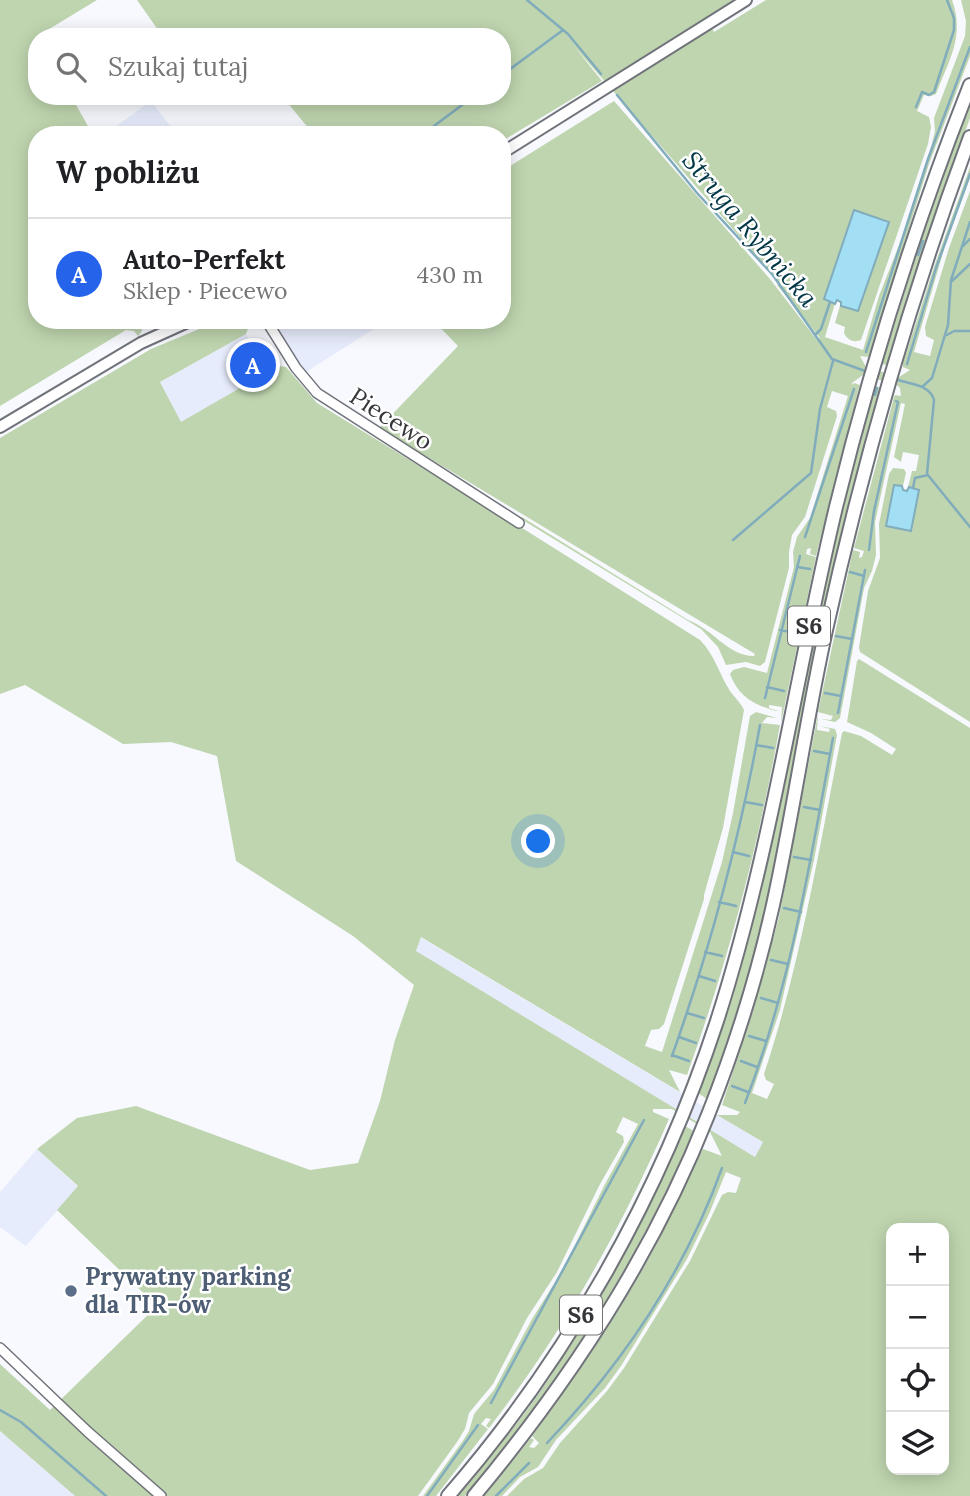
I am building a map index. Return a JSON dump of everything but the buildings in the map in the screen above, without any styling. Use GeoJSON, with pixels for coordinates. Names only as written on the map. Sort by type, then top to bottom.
{"type":"FeatureCollection","features":[{"type":"Feature","properties":{"kind":"highway","name":"S6"},"geometry":{"type":"LineString","coordinates":[[448,1496],[530,1395],[586,1307],[648,1192],[689,1098],[717,1022],[751,901],[808,629],[836,507],[869,384],[899,286],[970,85]]}},
{"type":"Feature","properties":{"kind":"highway","name":"S6"},"geometry":{"type":"LineString","coordinates":[[474,1496],[545,1406],[605,1318],[661,1219],[710,1111],[739,1030],[764,944],[825,633],[860,486],[912,304],[970,137]]}},
{"type":"Feature","properties":{"kind":"main road"},"geometry":{"type":"LineString","coordinates":[[511,147],[746,0]]}},
{"type":"Feature","properties":{"kind":"main road"},"geometry":{"type":"LineString","coordinates":[[0,427],[141,343],[172,329]]}},
{"type":"Feature","properties":{"kind":"street","name":"Piecewo"},"geometry":{"type":"LineString","coordinates":[[272,329],[296,368],[317,393],[519,523]]}},
{"type":"Feature","properties":{"kind":"street"},"geometry":{"type":"LineString","coordinates":[[0,1348],[88,1432],[161,1496]]}},
{"type":"Feature","properties":{"kind":"shaded area"},"geometry":{"type":"Polygon","coordinates":[[[145,105],[154,105],[170,126],[116,126],[145,105]]]}},
{"type":"Feature","properties":{"kind":"shaded area"},"geometry":{"type":"Polygon","coordinates":[[[278,329],[374,329],[306,372],[278,329]]]}},
{"type":"Feature","properties":{"kind":"shaded area"},"geometry":{"type":"Polygon","coordinates":[[[246,334],[268,374],[181,423],[160,382],[246,334]]]}},
{"type":"Feature","properties":{"kind":"shaded area"},"geometry":{"type":"Polygon","coordinates":[[[420,937],[763,1142],[755,1157],[416,952],[420,937]]]}},
{"type":"Feature","properties":{"kind":"shaded area"},"geometry":{"type":"Polygon","coordinates":[[[37,1149],[78,1187],[26,1246],[0,1227],[0,1192],[37,1149]]]}},
{"type":"Feature","properties":{"kind":"shaded area"},"geometry":{"type":"Polygon","coordinates":[[[0,1431],[75,1496],[0,1496],[0,1431]]]}},
{"type":"Feature","properties":{"kind":"green space"},"geometry":{"type":"Polygon","coordinates":[[[0,0],[97,0],[51,28],[28,28],[28,105],[76,105],[88,126],[28,126],[28,329],[141,329],[142,331],[138,336],[134,331],[126,330],[0,406],[0,0]]]}},
{"type":"Feature","properties":{"kind":"green space"},"geometry":{"type":"Polygon","coordinates":[[[137,0],[734,0],[707,17],[714,32],[766,0],[952,0],[957,25],[954,48],[936,94],[924,95],[917,111],[929,117],[931,127],[928,144],[861,340],[849,339],[844,333],[845,327],[835,323],[841,302],[841,306],[859,310],[889,222],[824,299],[834,303],[836,300],[825,337],[863,350],[931,147],[935,131],[934,118],[965,36],[966,21],[961,0],[970,0],[970,56],[929,164],[870,353],[868,357],[860,356],[866,367],[899,377],[910,370],[903,367],[903,363],[970,167],[970,178],[945,246],[914,352],[930,356],[934,340],[926,336],[925,327],[970,191],[970,722],[860,652],[868,591],[880,558],[879,524],[889,474],[893,468],[904,469],[906,473],[902,490],[902,486],[894,485],[886,525],[912,531],[918,489],[909,487],[907,491],[912,471],[916,471],[919,455],[903,452],[901,462],[894,457],[905,404],[901,403],[875,522],[876,555],[864,588],[840,718],[835,722],[821,719],[831,720],[833,716],[818,712],[853,550],[860,552],[859,558],[864,551],[854,548],[894,397],[901,396],[897,385],[863,375],[852,383],[860,385],[816,556],[810,554],[811,548],[807,549],[806,554],[816,557],[781,723],[782,707],[769,705],[769,708],[776,711],[754,702],[742,694],[730,674],[733,670],[744,667],[767,673],[794,567],[793,552],[797,537],[810,518],[848,396],[832,391],[827,407],[836,411],[837,416],[805,517],[792,535],[789,568],[765,662],[760,666],[746,662],[726,665],[718,647],[701,629],[521,519],[522,517],[705,629],[736,652],[755,654],[379,428],[458,346],[442,329],[511,329],[511,165],[614,101],[770,279],[817,340],[820,338],[777,285],[779,284],[772,274],[574,46],[602,81],[511,136],[511,126],[307,126],[289,105],[511,105],[511,28],[157,28],[137,0]]]}},
{"type":"Feature","properties":{"kind":"green space"},"geometry":{"type":"Polygon","coordinates":[[[970,103],[970,118],[928,236],[887,365],[882,364],[923,235],[970,103]]]}},
{"type":"Feature","properties":{"kind":"green space"},"geometry":{"type":"Polygon","coordinates":[[[199,329],[248,329],[246,334],[160,382],[181,422],[278,366],[286,367],[317,403],[439,478],[519,523],[519,526],[700,640],[744,710],[723,828],[704,899],[664,1024],[659,1029],[651,1030],[645,1046],[662,1052],[722,862],[750,716],[756,712],[777,718],[767,717],[762,723],[780,725],[752,858],[716,989],[687,1075],[669,1070],[680,1092],[421,937],[416,951],[755,1157],[763,1142],[717,1115],[737,1115],[740,1112],[722,1105],[754,1008],[779,917],[818,714],[817,730],[829,732],[830,729],[820,726],[835,729],[837,735],[814,860],[780,1010],[752,1093],[767,1099],[774,1084],[766,1080],[764,1074],[799,948],[842,733],[844,731],[861,736],[892,755],[896,749],[847,722],[857,661],[859,659],[970,728],[970,1496],[507,1496],[524,1479],[543,1468],[560,1443],[624,1368],[690,1261],[722,1195],[728,1192],[736,1193],[741,1178],[726,1172],[687,1259],[605,1388],[556,1440],[538,1467],[520,1477],[502,1496],[484,1496],[531,1438],[534,1440],[529,1447],[534,1448],[539,1443],[532,1436],[583,1365],[630,1292],[703,1149],[722,1156],[710,1132],[672,1109],[653,1109],[653,1112],[669,1119],[631,1201],[589,1279],[542,1355],[489,1428],[486,1426],[491,1419],[486,1418],[481,1424],[488,1429],[436,1496],[423,1496],[469,1431],[474,1414],[494,1390],[532,1319],[562,1271],[638,1124],[623,1117],[616,1132],[623,1136],[624,1142],[557,1272],[527,1318],[493,1384],[469,1413],[465,1429],[418,1496],[75,1496],[0,1431],[0,1364],[50,1410],[157,1306],[57,1210],[78,1186],[37,1149],[77,1118],[136,1106],[310,1170],[358,1163],[380,1101],[395,1040],[414,985],[353,936],[236,861],[217,756],[171,742],[123,744],[25,685],[0,694],[0,438],[151,349],[199,329]]]}},
{"type":"Feature","properties":{"kind":"green space"},"geometry":{"type":"Polygon","coordinates":[[[875,386],[881,388],[844,523],[823,613],[776,861],[754,955],[730,1036],[707,1099],[698,1093],[727,1010],[757,903],[828,567],[875,386]]]}},
{"type":"Feature","properties":{"kind":"green space"},"geometry":{"type":"Polygon","coordinates":[[[685,1126],[694,1131],[671,1181],[647,1229],[593,1322],[499,1453],[465,1496],[456,1496],[519,1421],[594,1308],[651,1200],[685,1126]]]}},
{"type":"Feature","properties":{"kind":"water"},"geometry":{"type":"Polygon","coordinates":[[[854,210],[889,222],[858,311],[841,306],[841,302],[837,300],[835,304],[824,299],[854,210]]]}},
{"type":"Feature","properties":{"kind":"water"},"geometry":{"type":"Polygon","coordinates":[[[894,485],[902,486],[903,490],[907,491],[909,487],[919,490],[911,531],[886,526],[894,485]]]}},
{"type":"Feature","properties":{"kind":"waterway","name":"Struga Rybnicka"},"geometry":{"type":"LineString","coordinates":[[527,0],[568,34],[601,74]]}},
{"type":"Feature","properties":{"kind":"waterway"},"geometry":{"type":"LineString","coordinates":[[916,107],[922,92],[929,95],[934,92],[954,30],[954,18],[947,0]]}},
{"type":"Feature","properties":{"kind":"waterway"},"geometry":{"type":"LineString","coordinates":[[511,68],[563,30]]}},
{"type":"Feature","properties":{"kind":"waterway"},"geometry":{"type":"LineString","coordinates":[[866,352],[928,159],[970,47]]}},
{"type":"Feature","properties":{"kind":"waterway","name":"Struga Rybnicka"},"geometry":{"type":"LineString","coordinates":[[617,95],[697,193],[772,274],[832,359],[865,371]]}},
{"type":"Feature","properties":{"kind":"waterway"},"geometry":{"type":"LineString","coordinates":[[434,126],[462,105]]}},
{"type":"Feature","properties":{"kind":"waterway"},"geometry":{"type":"LineString","coordinates":[[907,364],[936,268],[970,174]]}},
{"type":"Feature","properties":{"kind":"waterway"},"geometry":{"type":"LineString","coordinates":[[922,387],[932,378],[948,325],[951,280],[970,222]]}},
{"type":"Feature","properties":{"kind":"waterway"},"geometry":{"type":"LineString","coordinates":[[963,246],[970,239]]}},
{"type":"Feature","properties":{"kind":"waterway"},"geometry":{"type":"LineString","coordinates":[[918,255],[923,241]]}},
{"type":"Feature","properties":{"kind":"waterway"},"geometry":{"type":"LineString","coordinates":[[952,281],[970,264]]}},
{"type":"Feature","properties":{"kind":"waterway"},"geometry":{"type":"LineString","coordinates":[[816,334],[821,329],[830,302]]}},
{"type":"Feature","properties":{"kind":"waterway"},"geometry":{"type":"LineString","coordinates":[[947,335],[954,331],[970,331]]}},
{"type":"Feature","properties":{"kind":"waterway"},"geometry":{"type":"LineString","coordinates":[[733,540],[811,473],[820,409],[833,361]]}},
{"type":"Feature","properties":{"kind":"waterway","name":"Struga Rybnicka"},"geometry":{"type":"LineString","coordinates":[[898,380],[919,386],[932,395],[934,400],[927,474],[970,527]]}},
{"type":"Feature","properties":{"kind":"waterway"},"geometry":{"type":"LineString","coordinates":[[875,395],[877,388]]}},
{"type":"Feature","properties":{"kind":"waterway"},"geometry":{"type":"LineString","coordinates":[[805,537],[854,389]]}},
{"type":"Feature","properties":{"kind":"waterway"},"geometry":{"type":"LineString","coordinates":[[869,550],[874,511],[898,402],[896,401]]}},
{"type":"Feature","properties":{"kind":"waterway"},"geometry":{"type":"LineString","coordinates":[[913,488],[915,478],[928,475]]}},
{"type":"Feature","properties":{"kind":"waterway"},"geometry":{"type":"LineString","coordinates":[[765,698],[800,556]]}},
{"type":"Feature","properties":{"kind":"waterway"},"geometry":{"type":"LineString","coordinates":[[797,567],[810,569]]}},
{"type":"Feature","properties":{"kind":"waterway"},"geometry":{"type":"LineString","coordinates":[[838,713],[865,570]]}},
{"type":"Feature","properties":{"kind":"waterway"},"geometry":{"type":"LineString","coordinates":[[850,572],[864,576]]}},
{"type":"Feature","properties":{"kind":"waterway"},"geometry":{"type":"LineString","coordinates":[[780,630],[796,633]]}},
{"type":"Feature","properties":{"kind":"waterway"},"geometry":{"type":"LineString","coordinates":[[836,636],[852,639]]}},
{"type":"Feature","properties":{"kind":"waterway"},"geometry":{"type":"LineString","coordinates":[[767,687],[784,691]]}},
{"type":"Feature","properties":{"kind":"waterway"},"geometry":{"type":"LineString","coordinates":[[825,693],[841,696]]}},
{"type":"Feature","properties":{"kind":"waterway"},"geometry":{"type":"LineString","coordinates":[[672,1056],[723,892],[760,725]]}},
{"type":"Feature","properties":{"kind":"waterway"},"geometry":{"type":"LineString","coordinates":[[745,1103],[775,1014],[798,923],[833,738]]}},
{"type":"Feature","properties":{"kind":"waterway"},"geometry":{"type":"LineString","coordinates":[[756,745],[773,748]]}},
{"type":"Feature","properties":{"kind":"waterway"},"geometry":{"type":"LineString","coordinates":[[814,751],[830,754]]}},
{"type":"Feature","properties":{"kind":"waterway"},"geometry":{"type":"LineString","coordinates":[[745,802],[762,805]]}},
{"type":"Feature","properties":{"kind":"waterway"},"geometry":{"type":"LineString","coordinates":[[804,807],[820,810]]}},
{"type":"Feature","properties":{"kind":"waterway"},"geometry":{"type":"LineString","coordinates":[[733,852],[749,856]]}},
{"type":"Feature","properties":{"kind":"waterway"},"geometry":{"type":"LineString","coordinates":[[794,857],[811,860]]}},
{"type":"Feature","properties":{"kind":"waterway"},"geometry":{"type":"LineString","coordinates":[[719,902],[736,906]]}},
{"type":"Feature","properties":{"kind":"waterway"},"geometry":{"type":"LineString","coordinates":[[784,908],[801,912]]}},
{"type":"Feature","properties":{"kind":"waterway"},"geometry":{"type":"LineString","coordinates":[[705,952],[722,956]]}},
{"type":"Feature","properties":{"kind":"waterway"},"geometry":{"type":"LineString","coordinates":[[771,960],[788,964]]}},
{"type":"Feature","properties":{"kind":"waterway"},"geometry":{"type":"LineString","coordinates":[[699,976],[715,981]]}},
{"type":"Feature","properties":{"kind":"waterway"},"geometry":{"type":"LineString","coordinates":[[761,998],[778,1003]]}},
{"type":"Feature","properties":{"kind":"waterway"},"geometry":{"type":"LineString","coordinates":[[687,1013],[704,1018]]}},
{"type":"Feature","properties":{"kind":"waterway"},"geometry":{"type":"LineString","coordinates":[[749,1036],[766,1041]]}},
{"type":"Feature","properties":{"kind":"waterway"},"geometry":{"type":"LineString","coordinates":[[679,1037],[696,1043]]}},
{"type":"Feature","properties":{"kind":"waterway"},"geometry":{"type":"LineString","coordinates":[[672,1055],[689,1061]]}},
{"type":"Feature","properties":{"kind":"waterway"},"geometry":{"type":"LineString","coordinates":[[741,1061],[757,1067]]}},
{"type":"Feature","properties":{"kind":"waterway"},"geometry":{"type":"LineString","coordinates":[[732,1086],[748,1092]]}},
{"type":"Feature","properties":{"kind":"waterway"},"geometry":{"type":"LineString","coordinates":[[491,1403],[644,1120]]}},
{"type":"Feature","properties":{"kind":"waterway"},"geometry":{"type":"LineString","coordinates":[[547,1443],[601,1381],[649,1315],[690,1243],[722,1168]]}},
{"type":"Feature","properties":{"kind":"waterway"},"geometry":{"type":"LineString","coordinates":[[0,1410],[21,1422],[106,1496]]}},
{"type":"Feature","properties":{"kind":"waterway"},"geometry":{"type":"LineString","coordinates":[[427,1496],[478,1425]]}},
{"type":"Feature","properties":{"kind":"waterway"},"geometry":{"type":"LineString","coordinates":[[496,1496],[529,1463]]}},
{"type":"Feature","properties":{"kind":"place","name":"Auto-Perfekt"},"geometry":{"type":"Point","coordinates":[253,365]}},
{"type":"Feature","properties":{"kind":"place","name":"Prywatny parking dla TIR-ów"},"geometry":{"type":"Point","coordinates":[71,1291]}}]}
